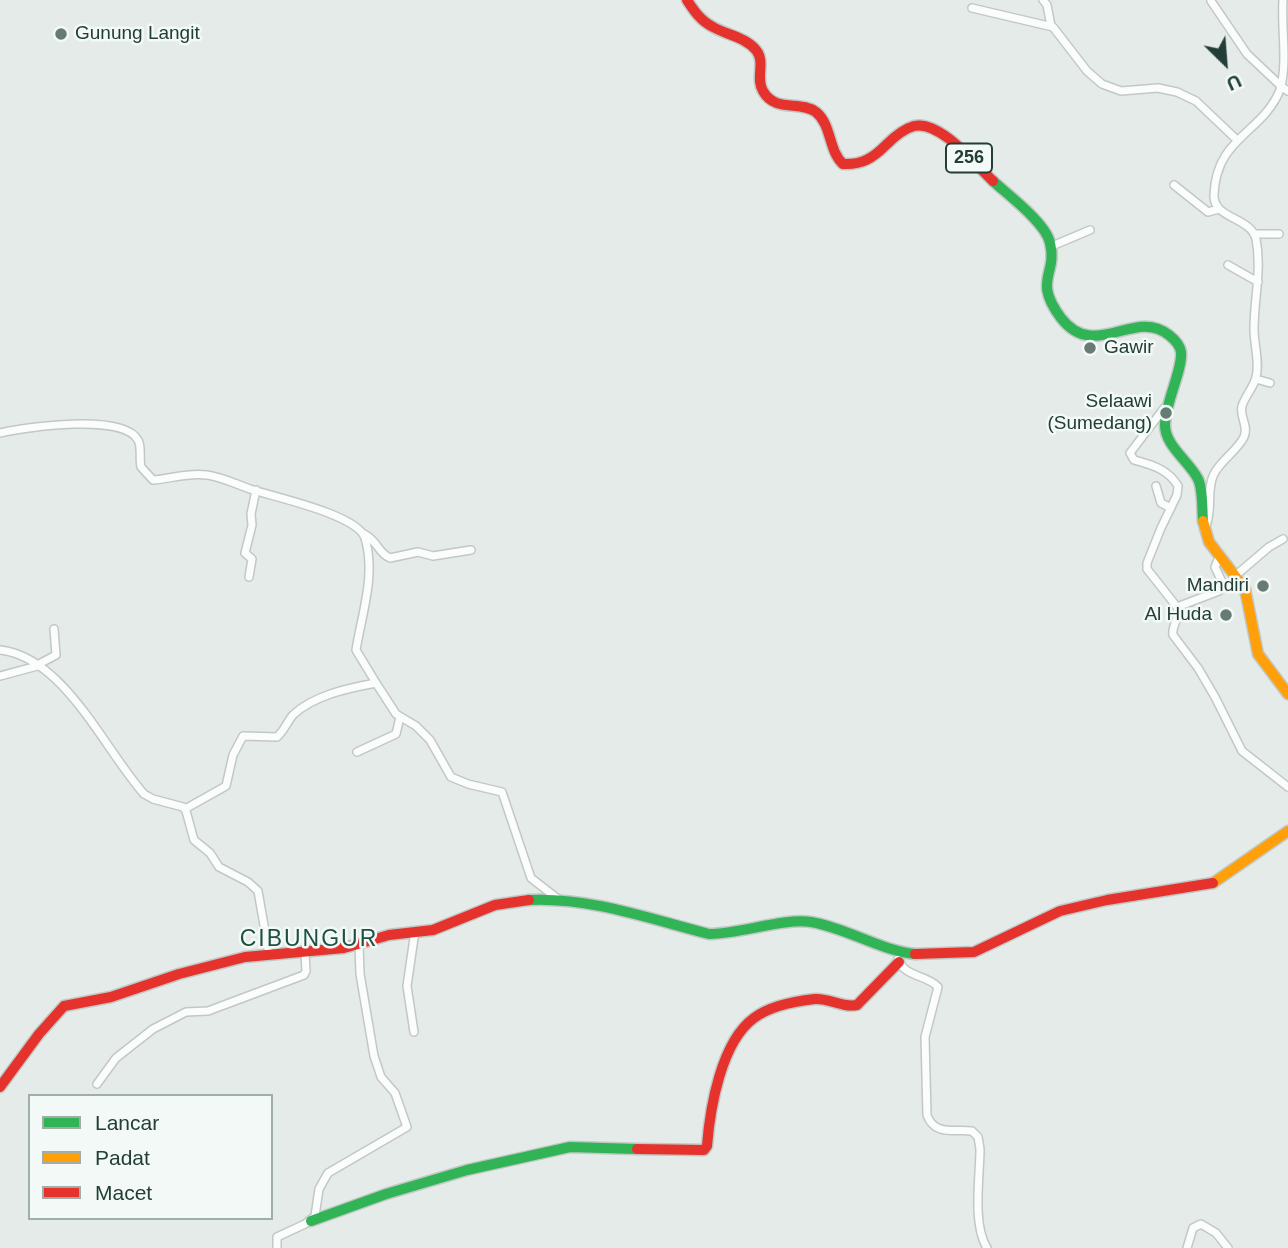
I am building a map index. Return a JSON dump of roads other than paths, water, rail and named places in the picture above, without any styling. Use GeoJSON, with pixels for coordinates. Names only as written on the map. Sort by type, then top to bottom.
{"type":"FeatureCollection","features":[{"type":"Feature","properties":{"kind":"street","name":"256"},"geometry":{"type":"LineString","coordinates":[[687,0],[704,23],[748,44],[758,52],[759,85],[770,100],[781,105],[811,109],[820,115],[833,152],[839,161],[849,165],[864,164],[898,132],[920,127],[934,128],[946,136],[1040,225],[1049,236],[1052,246]]}},
{"type":"Feature","properties":{"kind":"street"},"geometry":{"type":"LineString","coordinates":[[1043,0],[1047,5],[1051,26],[1087,71],[1102,84],[1121,91],[1158,88],[1177,92],[1196,101],[1237,140]]}},
{"type":"Feature","properties":{"kind":"street"},"geometry":{"type":"LineString","coordinates":[[1204,530],[1209,514],[1213,474],[1244,436],[1246,426],[1242,407],[1256,379],[1254,330],[1258,282],[1254,234],[1219,209],[1214,198],[1219,166],[1237,140],[1285,89],[1283,0]]}},
{"type":"Feature","properties":{"kind":"street"},"geometry":{"type":"LineString","coordinates":[[1211,1],[1247,54],[1285,89]]}},
{"type":"Feature","properties":{"kind":"street"},"geometry":{"type":"LineString","coordinates":[[972,8],[1051,26]]}},
{"type":"Feature","properties":{"kind":"street"},"geometry":{"type":"LineString","coordinates":[[1174,184],[1208,212],[1219,209]]}},
{"type":"Feature","properties":{"kind":"street"},"geometry":{"type":"LineString","coordinates":[[1090,230],[1052,246],[1044,290],[1048,301],[1076,332],[1084,336],[1152,326],[1167,332],[1179,345],[1181,354],[1165,422],[1167,437],[1199,480],[1204,530],[1219,558],[1248,596],[1258,654],[1288,694]]}},
{"type":"Feature","properties":{"kind":"street"},"geometry":{"type":"LineString","coordinates":[[1254,234],[1279,234]]}},
{"type":"Feature","properties":{"kind":"street"},"geometry":{"type":"LineString","coordinates":[[1228,265],[1258,282]]}},
{"type":"Feature","properties":{"kind":"street"},"geometry":{"type":"LineString","coordinates":[[1256,379],[1270,383]]}},
{"type":"Feature","properties":{"kind":"street"},"geometry":{"type":"LineString","coordinates":[[1169,401],[1130,453],[1134,460],[1157,467],[1175,481],[1178,490],[1147,566],[1151,576],[1177,607],[1179,614],[1172,630],[1173,635],[1198,668],[1242,751],[1288,786]]}},
{"type":"Feature","properties":{"kind":"street"},"geometry":{"type":"LineString","coordinates":[[0,433],[27,426],[103,424],[130,432],[137,438],[141,467],[153,480],[207,475],[332,514],[373,539],[384,555],[390,558],[418,552],[433,556],[471,550]]}},
{"type":"Feature","properties":{"kind":"street"},"geometry":{"type":"LineString","coordinates":[[1156,486],[1161,503],[1171,508]]}},
{"type":"Feature","properties":{"kind":"street"},"geometry":{"type":"LineString","coordinates":[[249,577],[252,560],[245,553],[256,491]]}},
{"type":"Feature","properties":{"kind":"street"},"geometry":{"type":"LineString","coordinates":[[363,534],[369,586],[356,650],[393,711],[416,726],[430,740],[448,774],[454,779],[500,790],[504,794],[531,878],[558,899]]}},
{"type":"Feature","properties":{"kind":"street"},"geometry":{"type":"LineString","coordinates":[[1235,576],[1269,547],[1283,539]]}},
{"type":"Feature","properties":{"kind":"street"},"geometry":{"type":"LineString","coordinates":[[1177,607],[1223,587],[1225,583],[1214,565],[1219,558]]}},
{"type":"Feature","properties":{"kind":"street"},"geometry":{"type":"LineString","coordinates":[[0,676],[40,665],[56,656],[54,629]]}},
{"type":"Feature","properties":{"kind":"street"},"geometry":{"type":"LineString","coordinates":[[0,650],[22,655],[40,665],[76,702],[145,795],[185,809],[226,786],[233,755],[243,736],[277,737],[300,709],[339,692],[376,683]]}},
{"type":"Feature","properties":{"kind":"street"},"geometry":{"type":"LineString","coordinates":[[357,752],[397,734],[400,717]]}},
{"type":"Feature","properties":{"kind":"street"},"geometry":{"type":"LineString","coordinates":[[185,809],[194,840],[210,853],[219,867],[248,882],[258,891],[269,954]]}},
{"type":"Feature","properties":{"kind":"street"},"geometry":{"type":"LineString","coordinates":[[276,1248],[277,1237],[311,1221],[386,1194],[467,1170],[570,1147],[704,1150],[712,1099],[720,1074],[733,1046],[752,1020],[768,1011],[818,999],[827,999],[848,1007],[857,1005],[898,957],[974,952],[1060,911],[1107,900],[1212,883],[1234,872],[1288,831]]}},
{"type":"Feature","properties":{"kind":"street"},"geometry":{"type":"LineString","coordinates":[[0,1087],[39,1034],[68,1004],[111,998],[212,964],[269,954],[305,953],[359,944],[389,935],[443,927],[495,905],[558,899],[594,905],[709,934],[810,922],[834,928],[879,947],[898,957],[908,972],[928,979],[938,987],[925,1037],[927,1115],[931,1125],[937,1129],[972,1131],[978,1137],[980,1226],[987,1248]]}},
{"type":"Feature","properties":{"kind":"street"},"geometry":{"type":"LineString","coordinates":[[414,1032],[407,986],[415,931]]}},
{"type":"Feature","properties":{"kind":"street"},"geometry":{"type":"LineString","coordinates":[[311,1221],[317,1214],[319,1189],[328,1173],[407,1127],[395,1093],[381,1077],[376,1064],[360,974],[359,944]]}},
{"type":"Feature","properties":{"kind":"street"},"geometry":{"type":"LineString","coordinates":[[97,1084],[116,1058],[153,1029],[186,1012],[208,1011],[304,975],[305,953]]}},
{"type":"Feature","properties":{"kind":"street"},"geometry":{"type":"LineString","coordinates":[[1187,1248],[1193,1228],[1200,1224],[1211,1228],[1228,1248]]}},
{"type":"Feature","properties":{"kind":"place","name":"Gunung Langit"},"geometry":{"type":"Point","coordinates":[61,34]}},
{"type":"Feature","properties":{"kind":"place","name":"Gawir"},"geometry":{"type":"Point","coordinates":[1090,348]}},
{"type":"Feature","properties":{"kind":"place","name":"Selaawi (Sumedang)"},"geometry":{"type":"Point","coordinates":[1166,413]}},
{"type":"Feature","properties":{"kind":"place","name":"Mandiri"},"geometry":{"type":"Point","coordinates":[1263,586]}},
{"type":"Feature","properties":{"kind":"place","name":"Al Huda"},"geometry":{"type":"Point","coordinates":[1226,615]}},
{"type":"Feature","properties":{"kind":"district","name":"CIBUNGUR"},"geometry":{"type":"Point","coordinates":[309,940]}}]}
